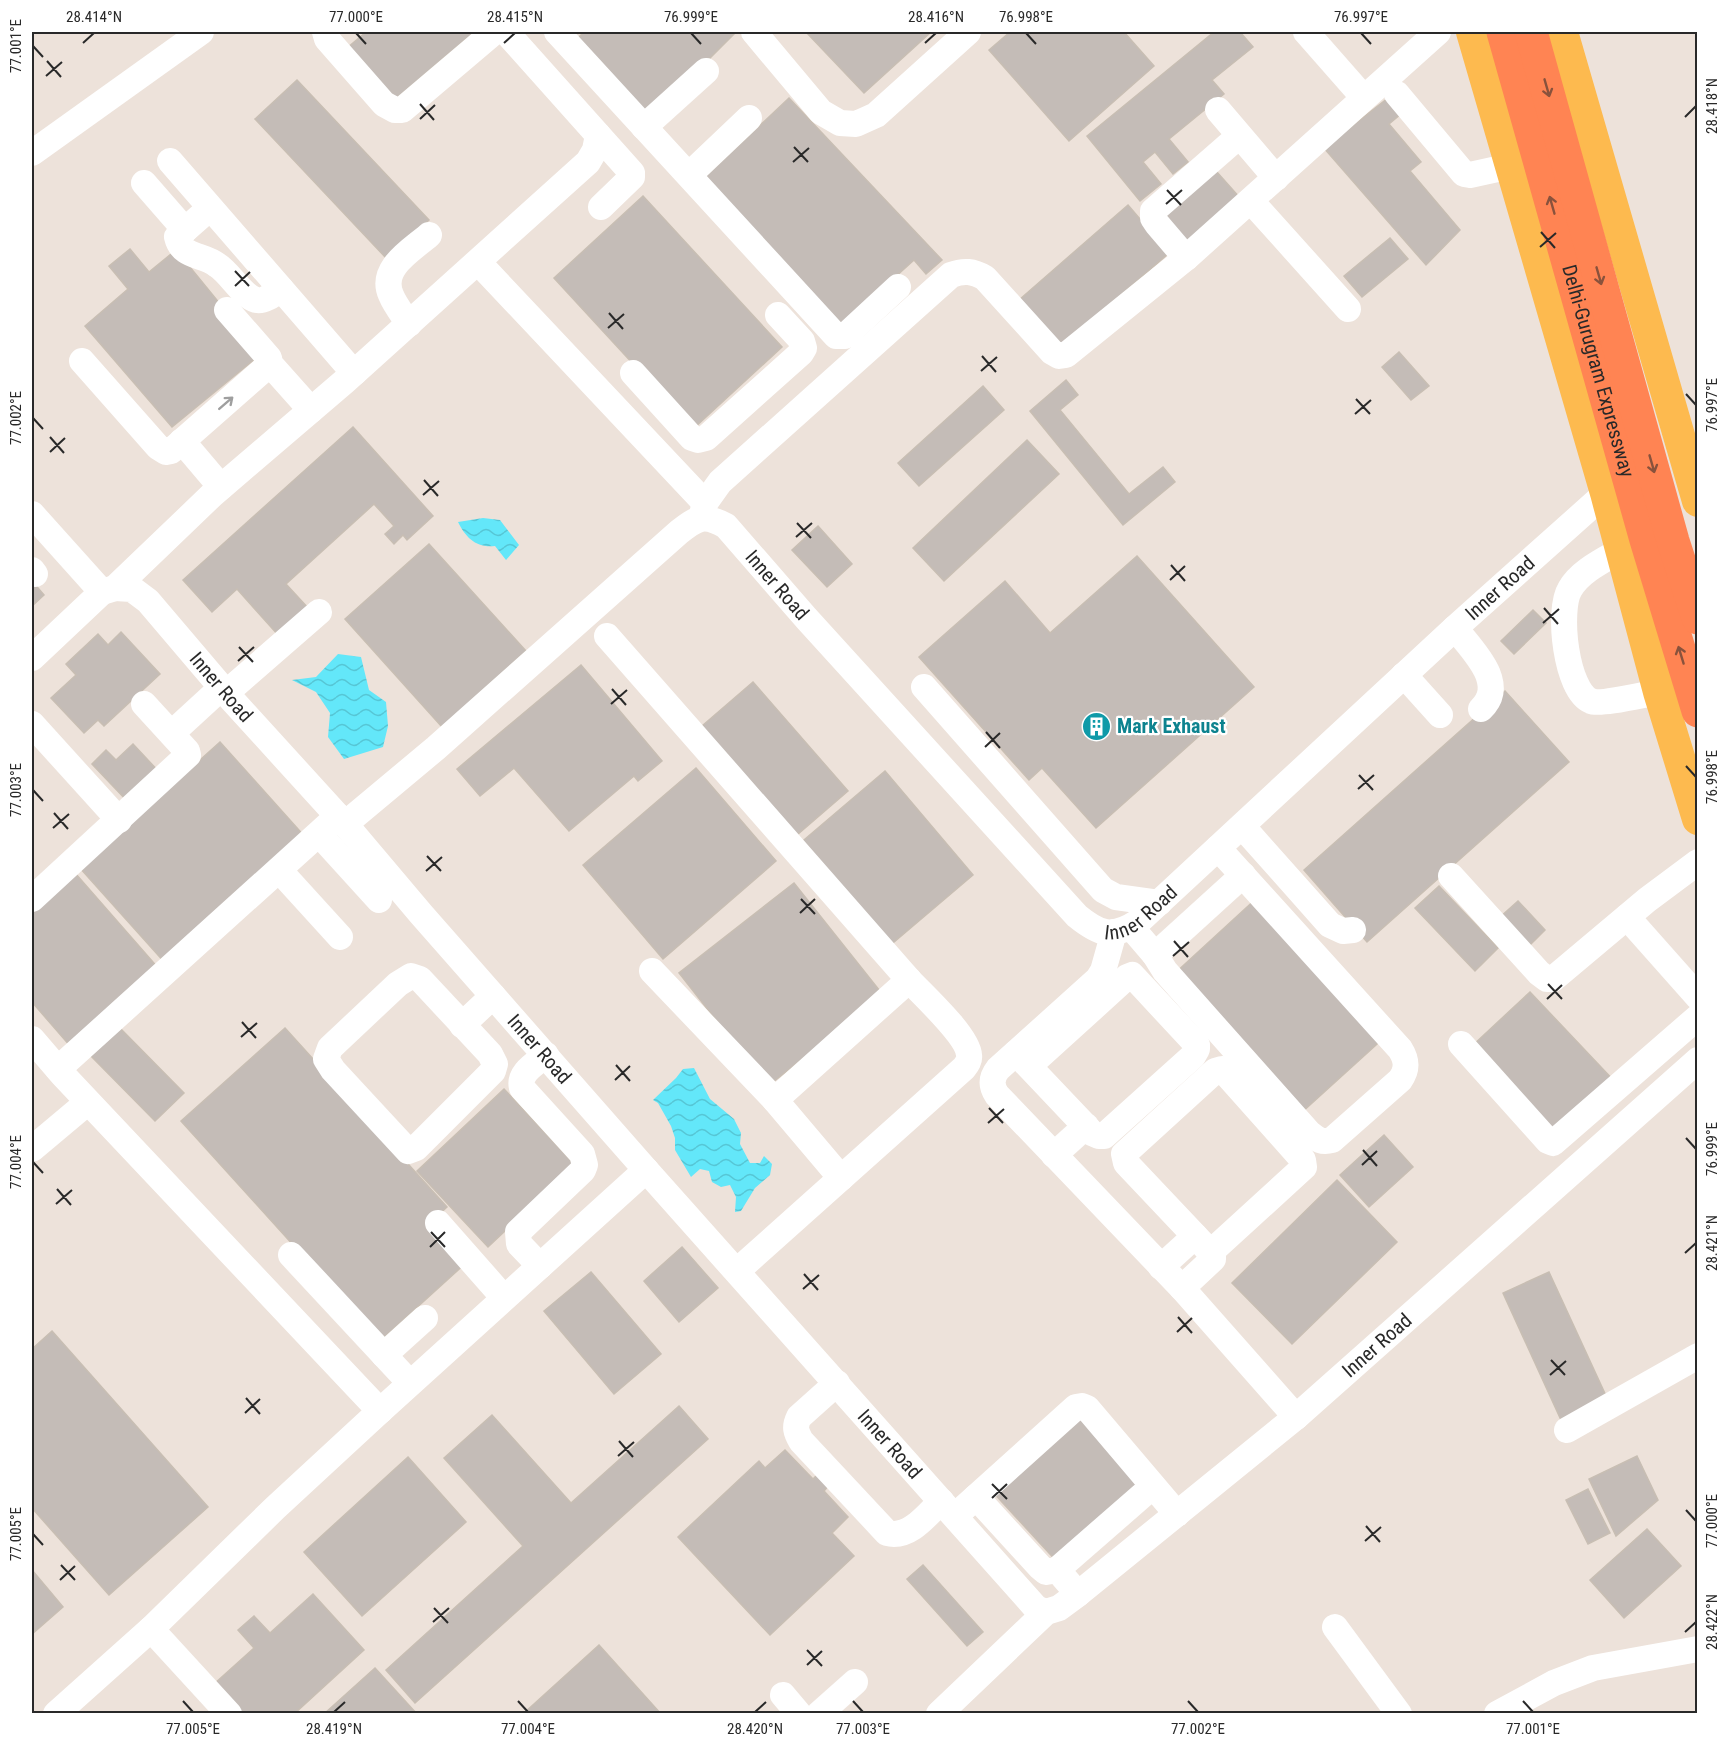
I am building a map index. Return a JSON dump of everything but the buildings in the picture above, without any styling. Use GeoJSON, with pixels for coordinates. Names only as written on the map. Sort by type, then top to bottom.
{"type":"FeatureCollection","features":[{"type":"Feature","properties":{"kind":"highway","name":"Delhi-Gurugram Expressway"},"geometry":{"type":"LineString","coordinates":[[1503,32],[1646,540],[1698,711]]}},
{"type":"Feature","properties":{"kind":"highway","name":"Delhi-Gurugram Expressway"},"geometry":{"type":"LineString","coordinates":[[1531,32],[1673,541],[1698,618]]}},
{"type":"Feature","properties":{"kind":"main road"},"geometry":{"type":"LineString","coordinates":[[1472,32],[1606,494],[1659,692],[1698,819]]}},
{"type":"Feature","properties":{"kind":"main road"},"geometry":{"type":"LineString","coordinates":[[1562,32],[1690,439],[1698,501]]}},
{"type":"Feature","properties":{"kind":"street"},"geometry":{"type":"LineString","coordinates":[[32,153],[201,32]]}},
{"type":"Feature","properties":{"kind":"street"},"geometry":{"type":"LineString","coordinates":[[325,32],[327,39],[384,104],[394,110],[402,110],[494,32]]}},
{"type":"Feature","properties":{"kind":"street"},"geometry":{"type":"LineString","coordinates":[[506,32],[632,173],[632,177],[601,207]]}},
{"type":"Feature","properties":{"kind":"street"},"geometry":{"type":"LineString","coordinates":[[556,32],[836,336],[845,336],[898,287]]}},
{"type":"Feature","properties":{"kind":"street"},"geometry":{"type":"LineString","coordinates":[[754,32],[821,112],[840,123],[856,124],[876,115],[968,32]]}},
{"type":"Feature","properties":{"kind":"street"},"geometry":{"type":"LineString","coordinates":[[1306,32],[1364,98]]}},
{"type":"Feature","properties":{"kind":"street"},"geometry":{"type":"LineString","coordinates":[[58,1069],[319,834],[342,820],[436,748],[703,510],[720,482],[951,275],[960,272],[976,272],[985,278],[1052,352],[1059,356],[1066,355],[1186,258],[1438,32]]}},
{"type":"Feature","properties":{"kind":"street"},"geometry":{"type":"LineString","coordinates":[[644,127],[705,71]]}},
{"type":"Feature","properties":{"kind":"street"},"geometry":{"type":"LineString","coordinates":[[1397,94],[1464,174],[1470,175],[1511,166]]}},
{"type":"Feature","properties":{"kind":"street"},"geometry":{"type":"LineString","coordinates":[[1218,110],[1239,136],[1262,191],[1331,275]]}},
{"type":"Feature","properties":{"kind":"street"},"geometry":{"type":"LineString","coordinates":[[688,175],[749,118]]}},
{"type":"Feature","properties":{"kind":"street"},"geometry":{"type":"LineString","coordinates":[[32,658],[221,487],[354,373],[592,159],[598,135]]}},
{"type":"Feature","properties":{"kind":"street"},"geometry":{"type":"LineString","coordinates":[[1186,258],[1157,224],[1153,218],[1153,211],[1239,136]]}},
{"type":"Feature","properties":{"kind":"street"},"geometry":{"type":"LineString","coordinates":[[170,161],[354,373]]}},
{"type":"Feature","properties":{"kind":"street"},"geometry":{"type":"LineString","coordinates":[[144,183],[185,230]]}},
{"type":"Feature","properties":{"kind":"street"},"geometry":{"type":"LineString","coordinates":[[1262,191],[1262,229],[1348,309]]}},
{"type":"Feature","properties":{"kind":"street"},"geometry":{"type":"LineString","coordinates":[[210,208],[177,237],[182,249],[189,254],[202,256],[224,269],[254,300],[261,300],[281,289]]}},
{"type":"Feature","properties":{"kind":"street"},"geometry":{"type":"LineString","coordinates":[[409,324],[391,295],[390,274],[395,264],[429,235]]}},
{"type":"Feature","properties":{"kind":"street","name":"Inner Road"},"geometry":{"type":"LineString","coordinates":[[478,262],[711,519],[726,526],[814,627],[1077,916],[1096,931],[1123,930],[1159,903],[1455,628],[1606,494]]}},
{"type":"Feature","properties":{"kind":"street"},"geometry":{"type":"LineString","coordinates":[[227,310],[269,358],[270,364],[312,410]]}},
{"type":"Feature","properties":{"kind":"street"},"geometry":{"type":"LineString","coordinates":[[633,373],[692,438],[698,440],[706,438],[796,358],[804,348],[802,341],[778,315]]}},
{"type":"Feature","properties":{"kind":"street"},"geometry":{"type":"LineString","coordinates":[[840,337],[840,374]]}},
{"type":"Feature","properties":{"kind":"street"},"geometry":{"type":"LineString","coordinates":[[94,361],[162,451],[171,451],[270,364]]}},
{"type":"Feature","properties":{"kind":"street"},"geometry":{"type":"LineString","coordinates":[[756,394],[784,424]]}},
{"type":"Feature","properties":{"kind":"street"},"geometry":{"type":"LineString","coordinates":[[706,438],[735,469]]}},
{"type":"Feature","properties":{"kind":"street"},"geometry":{"type":"LineString","coordinates":[[180,443],[221,487]]}},
{"type":"Feature","properties":{"kind":"street"},"geometry":{"type":"LineString","coordinates":[[32,514],[109,590]]}},
{"type":"Feature","properties":{"kind":"street"},"geometry":{"type":"LineString","coordinates":[[1621,550],[1577,579],[1566,597],[1563,614],[1566,644],[1576,685],[1582,695],[1594,702],[1659,692]]}},
{"type":"Feature","properties":{"kind":"street","name":"Inner Road"},"geometry":{"type":"LineString","coordinates":[[109,590],[132,589],[148,601],[224,691],[342,820],[646,1170],[1036,1608],[1046,1612]]}},
{"type":"Feature","properties":{"kind":"street"},"geometry":{"type":"LineString","coordinates":[[172,733],[319,612]]}},
{"type":"Feature","properties":{"kind":"street"},"geometry":{"type":"LineString","coordinates":[[1455,628],[1490,680],[1492,693],[1487,703],[1480,709]]}},
{"type":"Feature","properties":{"kind":"street"},"geometry":{"type":"LineString","coordinates":[[607,636],[909,980],[956,1029],[969,1053],[969,1061],[964,1068],[737,1271]]}},
{"type":"Feature","properties":{"kind":"street"},"geometry":{"type":"LineString","coordinates":[[1404,675],[1440,715]]}},
{"type":"Feature","properties":{"kind":"street"},"geometry":{"type":"LineString","coordinates":[[924,687],[1103,890],[1116,897],[1159,903]]}},
{"type":"Feature","properties":{"kind":"street"},"geometry":{"type":"LineString","coordinates":[[34,892],[119,820],[188,755],[172,733],[144,704]]}},
{"type":"Feature","properties":{"kind":"street"},"geometry":{"type":"LineString","coordinates":[[32,724],[119,820]]}},
{"type":"Feature","properties":{"kind":"street"},"geometry":{"type":"LineString","coordinates":[[1242,826],[1330,925],[1343,931],[1353,930]]}},
{"type":"Feature","properties":{"kind":"street"},"geometry":{"type":"LineString","coordinates":[[319,834],[379,900]]}},
{"type":"Feature","properties":{"kind":"street"},"geometry":{"type":"LineString","coordinates":[[1097,993],[1103,971],[1123,930],[1155,955],[1165,971],[1309,1133],[1324,1142],[1332,1140],[1400,1080],[1404,1074],[1406,1062],[1400,1049],[1218,848]]}},
{"type":"Feature","properties":{"kind":"street"},"geometry":{"type":"LineString","coordinates":[[1450,876],[1547,979],[1559,976],[1627,917],[1698,862]]}},
{"type":"Feature","properties":{"kind":"street"},"geometry":{"type":"LineString","coordinates":[[279,870],[340,937]]}},
{"type":"Feature","properties":{"kind":"street"},"geometry":{"type":"LineString","coordinates":[[1155,955],[1243,875]]}},
{"type":"Feature","properties":{"kind":"street"},"geometry":{"type":"LineString","coordinates":[[1627,917],[1698,997]]}},
{"type":"Feature","properties":{"kind":"street"},"geometry":{"type":"LineString","coordinates":[[652,971],[775,1100],[841,1178]]}},
{"type":"Feature","properties":{"kind":"street"},"geometry":{"type":"LineString","coordinates":[[1023,1060],[1092,1133],[1104,1136],[1193,1056],[1197,1044],[1132,975],[1097,993],[1023,1060],[994,1075],[992,1086],[997,1095],[1182,1288],[1296,1417]]}},
{"type":"Feature","properties":{"kind":"street"},"geometry":{"type":"LineString","coordinates":[[411,976],[420,980],[462,1025],[494,1060],[495,1068],[413,1150],[405,1148],[328,1065],[326,1059],[330,1048],[398,984],[411,976]]}},
{"type":"Feature","properties":{"kind":"street"},"geometry":{"type":"LineString","coordinates":[[775,1100],[909,980]]}},
{"type":"Feature","properties":{"kind":"street"},"geometry":{"type":"LineString","coordinates":[[462,1025],[493,996]]}},
{"type":"Feature","properties":{"kind":"street"},"geometry":{"type":"LineString","coordinates":[[1553,1143],[1698,1017]]}},
{"type":"Feature","properties":{"kind":"street"},"geometry":{"type":"LineString","coordinates":[[32,1039],[88,1102],[380,1411]]}},
{"type":"Feature","properties":{"kind":"street"},"geometry":{"type":"LineString","coordinates":[[1461,1044],[1548,1141],[1553,1143],[1576,1167]]}},
{"type":"Feature","properties":{"kind":"street"},"geometry":{"type":"LineString","coordinates":[[540,1266],[519,1244],[518,1232],[584,1170],[585,1165],[582,1154],[522,1088],[520,1081],[522,1075],[546,1055]]}},
{"type":"Feature","properties":{"kind":"street","name":"Inner Road"},"geometry":{"type":"LineString","coordinates":[[939,1713],[1046,1612],[1059,1608],[1078,1594],[1296,1417],[1698,1060]]}},
{"type":"Feature","properties":{"kind":"street"},"geometry":{"type":"LineString","coordinates":[[1161,1267],[1203,1244],[1304,1167],[1303,1160],[1222,1069],[1215,1071],[1124,1154],[1126,1163],[1203,1244],[1213,1259],[1182,1288]]}},
{"type":"Feature","properties":{"kind":"street"},"geometry":{"type":"LineString","coordinates":[[32,1149],[88,1102]]}},
{"type":"Feature","properties":{"kind":"street"},"geometry":{"type":"LineString","coordinates":[[1054,1155],[1086,1126]]}},
{"type":"Feature","properties":{"kind":"street"},"geometry":{"type":"LineString","coordinates":[[56,1713],[151,1629],[275,1508],[410,1383],[646,1170]]}},
{"type":"Feature","properties":{"kind":"street"},"geometry":{"type":"LineString","coordinates":[[438,1223],[504,1298]]}},
{"type":"Feature","properties":{"kind":"street"},"geometry":{"type":"LineString","coordinates":[[291,1255],[410,1383]]}},
{"type":"Feature","properties":{"kind":"street"},"geometry":{"type":"LineString","coordinates":[[384,1355],[425,1318]]}},
{"type":"Feature","properties":{"kind":"street"},"geometry":{"type":"LineString","coordinates":[[1567,1430],[1698,1356]]}},
{"type":"Feature","properties":{"kind":"street"},"geometry":{"type":"LineString","coordinates":[[837,1383],[799,1417],[795,1425],[796,1433],[887,1533],[895,1535],[904,1533],[976,1497],[1076,1407],[1082,1406],[1087,1408],[1177,1514]]}},
{"type":"Feature","properties":{"kind":"street"},"geometry":{"type":"LineString","coordinates":[[976,1497],[1046,1572],[1058,1570],[1153,1486]]}},
{"type":"Feature","properties":{"kind":"street"},"geometry":{"type":"LineString","coordinates":[[1058,1570],[1078,1594]]}},
{"type":"Feature","properties":{"kind":"street"},"geometry":{"type":"LineString","coordinates":[[1335,1627],[1399,1713]]}},
{"type":"Feature","properties":{"kind":"street"},"geometry":{"type":"LineString","coordinates":[[151,1629],[229,1713]]}},
{"type":"Feature","properties":{"kind":"street"},"geometry":{"type":"LineString","coordinates":[[1497,1713],[1554,1683],[1593,1668],[1698,1649]]}},
{"type":"Feature","properties":{"kind":"street"},"geometry":{"type":"LineString","coordinates":[[819,1713],[855,1682]]}},
{"type":"Feature","properties":{"kind":"water"},"geometry":{"type":"Polygon","coordinates":[[[483,518],[500,520],[519,545],[506,560],[495,546],[477,544],[472,541],[458,522],[483,518]]]}},
{"type":"Feature","properties":{"kind":"water"},"geometry":{"type":"Polygon","coordinates":[[[338,654],[361,657],[369,690],[386,702],[388,726],[383,747],[344,759],[328,737],[330,713],[316,692],[292,680],[316,677],[338,654]]]}},
{"type":"Feature","properties":{"kind":"water"},"geometry":{"type":"Polygon","coordinates":[[[694,1068],[710,1099],[734,1119],[741,1133],[740,1144],[750,1163],[760,1163],[764,1156],[772,1164],[770,1175],[755,1188],[741,1211],[735,1212],[736,1197],[730,1185],[721,1187],[712,1182],[709,1171],[700,1169],[691,1177],[675,1150],[675,1138],[671,1126],[658,1103],[653,1100],[683,1069],[694,1068]]]}},
{"type":"Feature","properties":{"kind":"place","name":"Mark Exhaust"},"geometry":{"type":"Point","coordinates":[1096,726]}}]}
